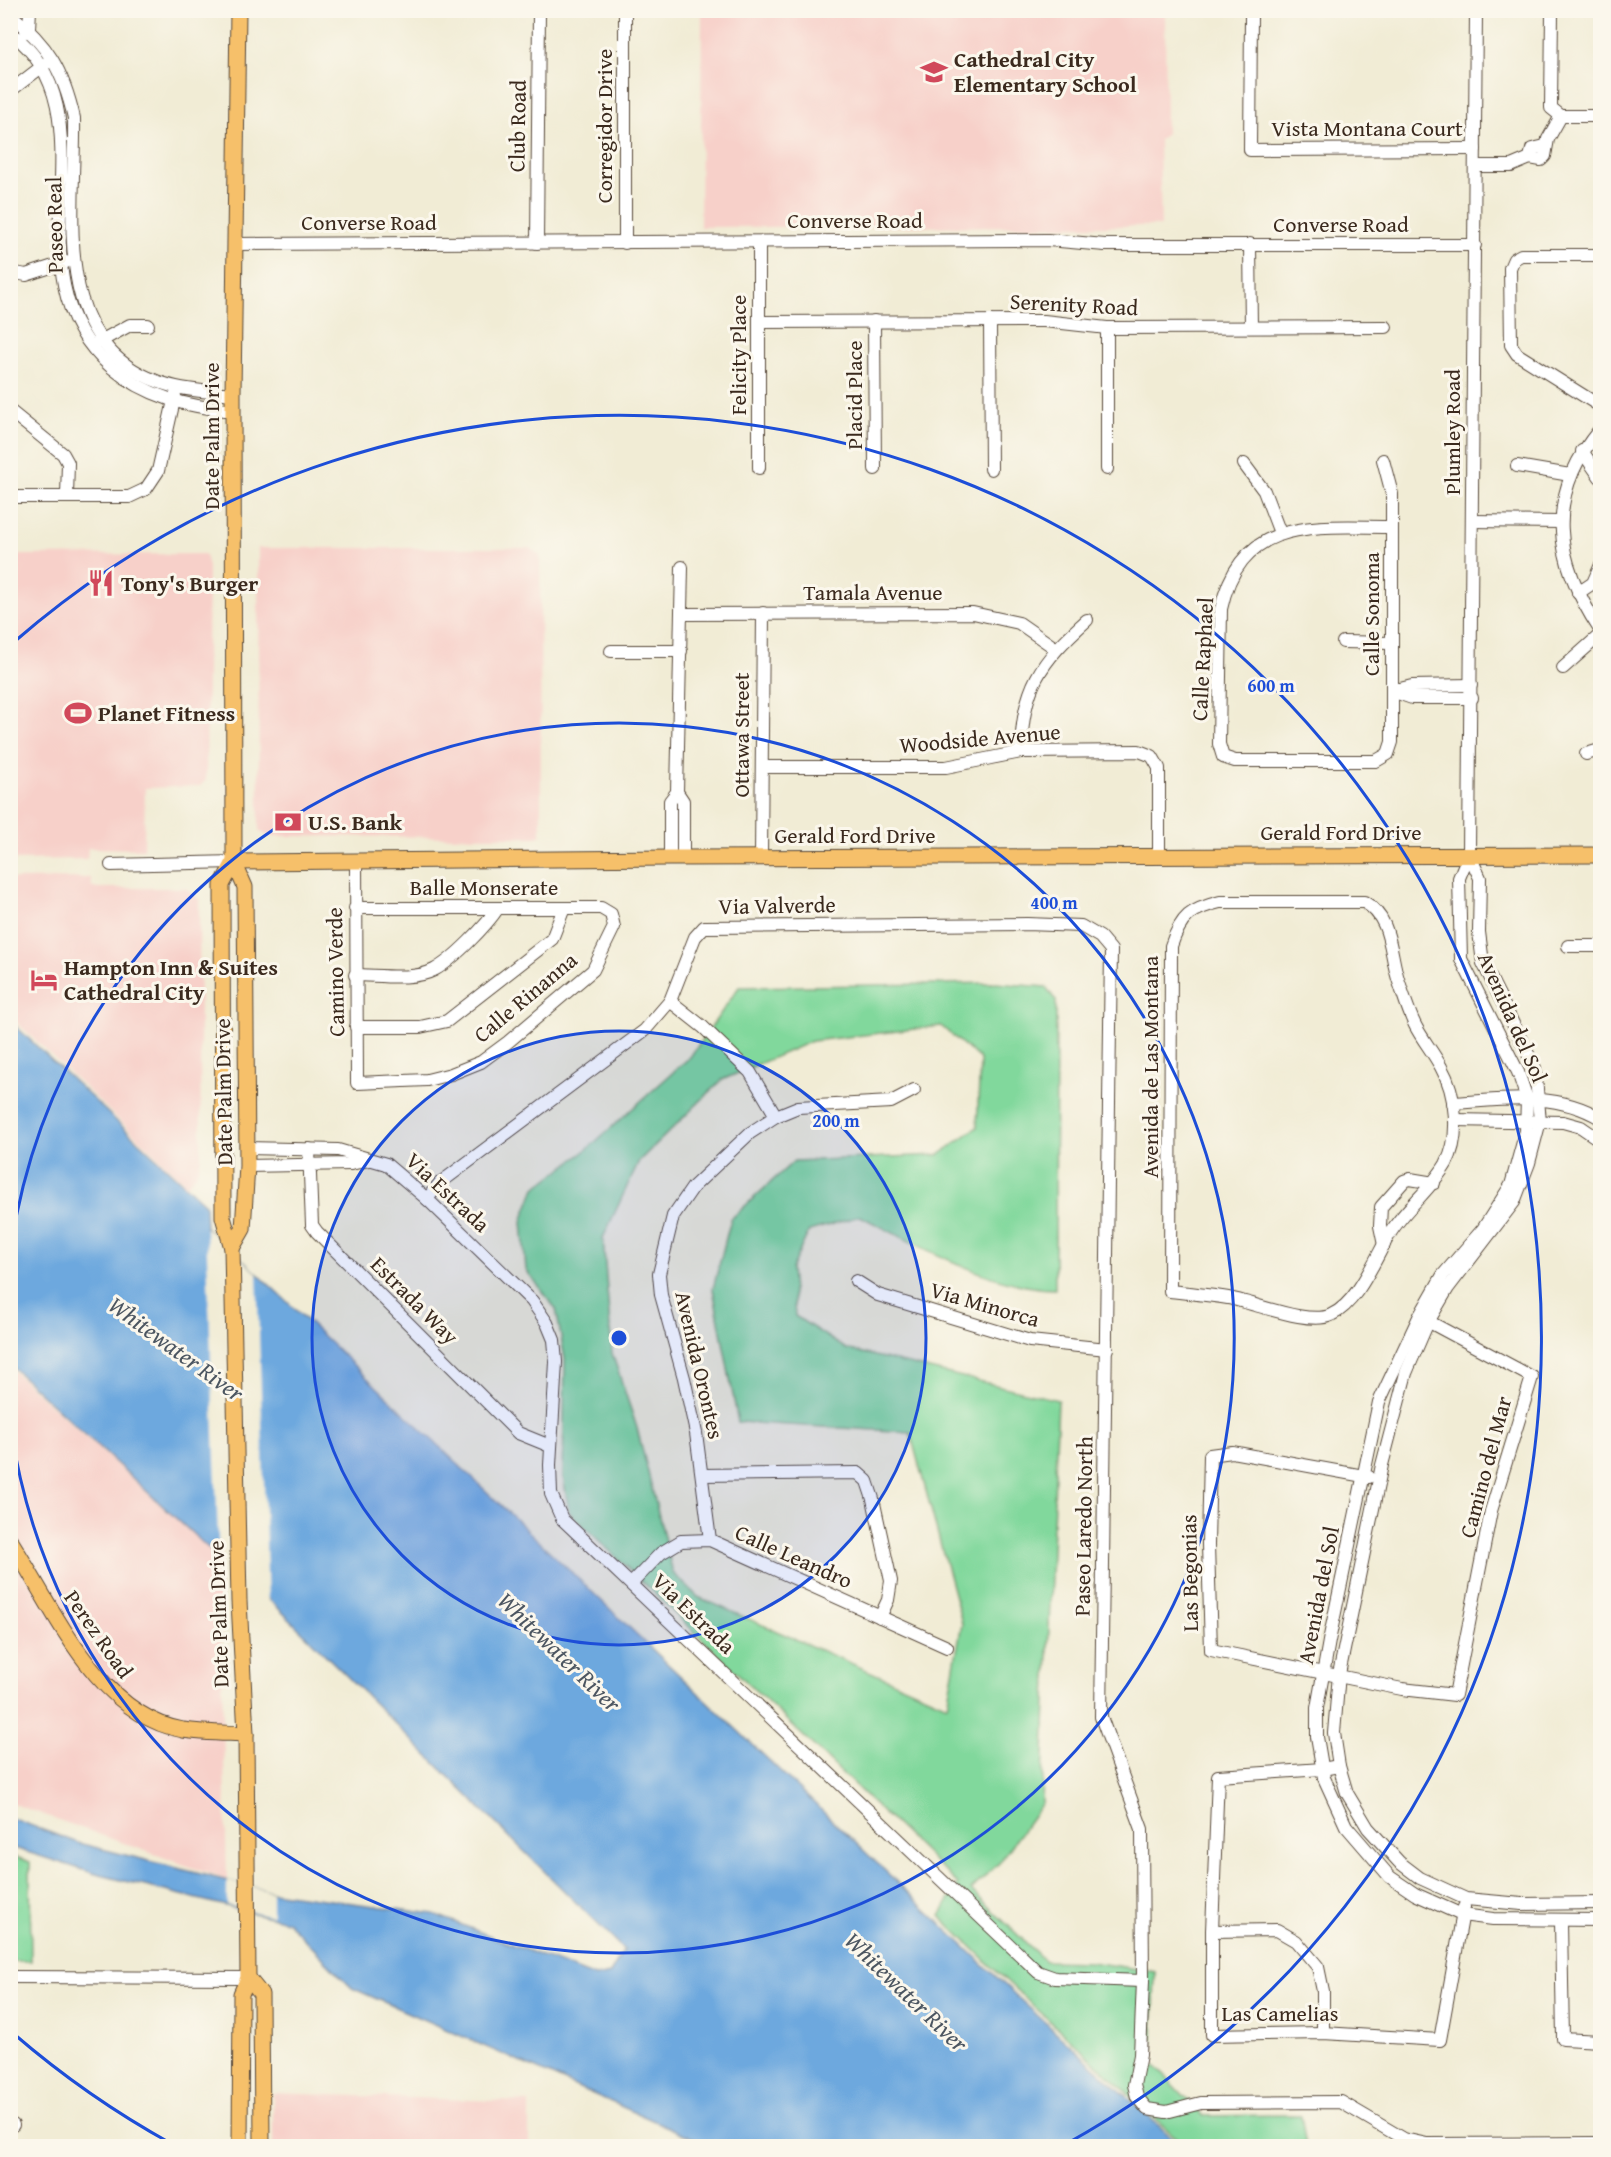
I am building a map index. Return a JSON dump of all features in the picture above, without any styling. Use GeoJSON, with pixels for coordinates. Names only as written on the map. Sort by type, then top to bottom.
{"type":"FeatureCollection","features":[{"type":"Feature","properties":{"kind":"main road","name":"Date Palm Drive"},"geometry":{"type":"LineString","coordinates":[[232,1248],[243,1229],[247,1166],[245,887],[234,862],[233,394],[238,10]]}},
{"type":"Feature","properties":{"kind":"main road","name":"Gerald Ford Drive"},"geometry":{"type":"LineString","coordinates":[[234,862],[1600,855]]}},
{"type":"Feature","properties":{"kind":"main road","name":"Date Palm Drive"},"geometry":{"type":"LineString","coordinates":[[234,862],[222,885],[223,1217],[232,1248],[239,1601],[246,1734],[248,1978],[241,1994],[240,2146]]}},
{"type":"Feature","properties":{"kind":"main road"},"geometry":{"type":"LineString","coordinates":[[223,1086],[236,1108],[237,1155],[241,1163],[247,1166]]}},
{"type":"Feature","properties":{"kind":"main road","name":"Perez Road"},"geometry":{"type":"LineString","coordinates":[[10,1540],[97,1678],[130,1709],[181,1730],[246,1734]]}},
{"type":"Feature","properties":{"kind":"main road","name":"Date Palm Drive"},"geometry":{"type":"LineString","coordinates":[[248,1978],[261,1994],[262,2146]]}},
{"type":"Feature","properties":{"kind":"street"},"geometry":{"type":"LineString","coordinates":[[15,36],[29,29],[30,10]]}},
{"type":"Feature","properties":{"kind":"street","name":"Club Road"},"geometry":{"type":"LineString","coordinates":[[537,243],[539,10]]}},
{"type":"Feature","properties":{"kind":"street","name":"Corregidor Drive"},"geometry":{"type":"LineString","coordinates":[[625,10],[625,243]]}},
{"type":"Feature","properties":{"kind":"street","name":"Plumley Road"},"geometry":{"type":"LineString","coordinates":[[1469,854],[1476,10]]}},
{"type":"Feature","properties":{"kind":"street"},"geometry":{"type":"LineString","coordinates":[[1552,10],[1551,108],[1561,116],[1600,116]]}},
{"type":"Feature","properties":{"kind":"street","name":"Paseo Real"},"geometry":{"type":"LineString","coordinates":[[10,14],[29,29],[53,58],[67,90],[74,118],[73,260],[83,307],[102,339],[132,368],[151,378],[177,387],[233,394]]}},
{"type":"Feature","properties":{"kind":"street","name":"Vista Montana Court"},"geometry":{"type":"LineString","coordinates":[[1251,15],[1250,150],[1475,149]]}},
{"type":"Feature","properties":{"kind":"street","name":"Paseo Real"},"geometry":{"type":"LineString","coordinates":[[15,36],[42,66],[58,107],[61,160],[60,264],[68,305],[91,347],[129,380],[173,402],[234,411]]}},
{"type":"Feature","properties":{"kind":"street"},"geometry":{"type":"LineString","coordinates":[[10,91],[53,58]]}},
{"type":"Feature","properties":{"kind":"street"},"geometry":{"type":"LineString","coordinates":[[1475,166],[1512,166],[1530,158],[1541,160],[1545,156],[1545,146],[1561,116]]}},
{"type":"Feature","properties":{"kind":"street"},"geometry":{"type":"LineString","coordinates":[[61,160],[74,159]]}},
{"type":"Feature","properties":{"kind":"street","name":"Converse Road"},"geometry":{"type":"LineString","coordinates":[[235,244],[1048,240],[1105,245],[1475,245]]}},
{"type":"Feature","properties":{"kind":"street","name":"Felicity Place"},"geometry":{"type":"LineString","coordinates":[[759,242],[759,468]]}},
{"type":"Feature","properties":{"kind":"street"},"geometry":{"type":"LineString","coordinates":[[1250,244],[1251,327]]}},
{"type":"Feature","properties":{"kind":"street"},"geometry":{"type":"LineString","coordinates":[[1600,255],[1521,255],[1514,259],[1510,268],[1509,336],[1517,354],[1600,406]]}},
{"type":"Feature","properties":{"kind":"street"},"geometry":{"type":"LineString","coordinates":[[11,272],[26,275],[73,260]]}},
{"type":"Feature","properties":{"kind":"street","name":"Placid Place"},"geometry":{"type":"LineString","coordinates":[[874,321],[875,469]]}},
{"type":"Feature","properties":{"kind":"street"},"geometry":{"type":"LineString","coordinates":[[990,321],[991,469]]}},
{"type":"Feature","properties":{"kind":"street","name":"Serenity Road"},"geometry":{"type":"LineString","coordinates":[[759,322],[1064,322],[1107,328],[1386,327]]}},
{"type":"Feature","properties":{"kind":"street"},"geometry":{"type":"LineString","coordinates":[[91,347],[130,325],[148,325]]}},
{"type":"Feature","properties":{"kind":"street"},"geometry":{"type":"LineString","coordinates":[[1107,328],[1107,469]]}},
{"type":"Feature","properties":{"kind":"street"},"geometry":{"type":"LineString","coordinates":[[10,497],[129,497],[146,489],[158,471],[177,387]]}},
{"type":"Feature","properties":{"kind":"street"},"geometry":{"type":"LineString","coordinates":[[10,411],[63,454],[68,463],[67,496]]}},
{"type":"Feature","properties":{"kind":"street"},"geometry":{"type":"LineString","coordinates":[[1600,429],[1582,451],[1570,475],[1563,499],[1561,522],[1567,562],[1578,593],[1600,630]]}},
{"type":"Feature","properties":{"kind":"street"},"geometry":{"type":"LineString","coordinates":[[1582,451],[1600,477]]}},
{"type":"Feature","properties":{"kind":"street","name":"Calle Sonoma"},"geometry":{"type":"LineString","coordinates":[[1376,761],[1388,754],[1392,742],[1392,494],[1383,460]]}},
{"type":"Feature","properties":{"kind":"street"},"geometry":{"type":"LineString","coordinates":[[1244,464],[1264,491],[1280,532]]}},
{"type":"Feature","properties":{"kind":"street"},"geometry":{"type":"LineString","coordinates":[[1517,466],[1570,475]]}},
{"type":"Feature","properties":{"kind":"street"},"geometry":{"type":"LineString","coordinates":[[1472,521],[1561,522]]}},
{"type":"Feature","properties":{"kind":"street","name":"Calle Raphael"},"geometry":{"type":"LineString","coordinates":[[1376,761],[1235,761],[1223,757],[1219,744],[1221,609],[1225,590],[1244,558],[1260,543],[1280,532],[1313,527],[1392,527]]}},
{"type":"Feature","properties":{"kind":"street"},"geometry":{"type":"LineString","coordinates":[[676,858],[670,801],[677,792],[682,567]]}},
{"type":"Feature","properties":{"kind":"street"},"geometry":{"type":"LineString","coordinates":[[1578,593],[1593,583],[1600,567]]}},
{"type":"Feature","properties":{"kind":"street","name":"Ottawa Street"},"geometry":{"type":"LineString","coordinates":[[760,858],[763,613]]}},
{"type":"Feature","properties":{"kind":"street","name":"Tamala Avenue"},"geometry":{"type":"LineString","coordinates":[[682,614],[973,613],[1019,623],[1055,648]]}},
{"type":"Feature","properties":{"kind":"street"},"geometry":{"type":"LineString","coordinates":[[1020,752],[1026,701],[1037,675],[1055,648],[1087,620]]}},
{"type":"Feature","properties":{"kind":"street"},"geometry":{"type":"LineString","coordinates":[[1563,668],[1600,635]]}},
{"type":"Feature","properties":{"kind":"street"},"geometry":{"type":"LineString","coordinates":[[1343,642],[1392,643]]}},
{"type":"Feature","properties":{"kind":"street"},"geometry":{"type":"LineString","coordinates":[[611,651],[681,651]]}},
{"type":"Feature","properties":{"kind":"street"},"geometry":{"type":"LineString","coordinates":[[1392,691],[1412,686],[1471,685]]}},
{"type":"Feature","properties":{"kind":"street"},"geometry":{"type":"LineString","coordinates":[[1392,691],[1412,698],[1472,698]]}},
{"type":"Feature","properties":{"kind":"street"},"geometry":{"type":"LineString","coordinates":[[1586,754],[1600,750]]}},
{"type":"Feature","properties":{"kind":"street","name":"Woodside Avenue"},"geometry":{"type":"LineString","coordinates":[[762,767],[946,767],[1020,752],[1139,751],[1152,756],[1159,768],[1159,856]]}},
{"type":"Feature","properties":{"kind":"street"},"geometry":{"type":"LineString","coordinates":[[676,858],[683,810],[683,800],[677,792]]}},
{"type":"Feature","properties":{"kind":"street"},"geometry":{"type":"LineString","coordinates":[[670,811],[683,810]]}},
{"type":"Feature","properties":{"kind":"street","name":"Avenida del Sol"},"geometry":{"type":"LineString","coordinates":[[1469,854],[1459,878],[1461,959],[1532,1099]]}},
{"type":"Feature","properties":{"kind":"street","name":"Avenida del Sol"},"geometry":{"type":"LineString","coordinates":[[1469,854],[1480,878],[1479,932],[1483,963],[1532,1059],[1534,1121],[1529,1163],[1514,1202],[1423,1319],[1379,1402],[1317,1708],[1322,1769],[1333,1803],[1346,1826],[1367,1854],[1390,1877],[1415,1894],[1462,1915],[1493,1920],[1600,1920]]}},
{"type":"Feature","properties":{"kind":"street","name":"Camino Verde"},"geometry":{"type":"LineString","coordinates":[[356,860],[357,1083]]}},
{"type":"Feature","properties":{"kind":"street","name":"Gerald Ford Drive"},"geometry":{"type":"LineString","coordinates":[[111,865],[234,862]]}},
{"type":"Feature","properties":{"kind":"street","name":"Avenida de Las Montana"},"geometry":{"type":"LineString","coordinates":[[1220,902],[1364,902],[1377,909],[1386,927],[1398,979],[1414,1024],[1443,1069],[1453,1103],[1455,1120],[1454,1137],[1447,1161],[1434,1183],[1391,1232],[1347,1304],[1330,1316],[1309,1317],[1229,1298],[1170,1291],[1171,946],[1177,927],[1195,908],[1220,902]]}},
{"type":"Feature","properties":{"kind":"street","name":"Balle Monserate"},"geometry":{"type":"LineString","coordinates":[[355,908],[601,908],[611,914]]}},
{"type":"Feature","properties":{"kind":"street"},"geometry":{"type":"LineString","coordinates":[[355,975],[410,975],[434,970],[488,924],[498,908]]}},
{"type":"Feature","properties":{"kind":"street"},"geometry":{"type":"LineString","coordinates":[[356,1027],[420,1027],[447,1021],[552,939],[564,908]]}},
{"type":"Feature","properties":{"kind":"street","name":"Calle Rinanna"},"geometry":{"type":"LineString","coordinates":[[357,1083],[427,1080],[451,1074],[481,1062],[593,970],[614,927],[611,914]]}},
{"type":"Feature","properties":{"kind":"street","name":"Via Valverde"},"geometry":{"type":"LineString","coordinates":[[427,1199],[440,1183],[645,1030],[670,1001],[695,937],[704,927],[1027,924],[1081,926],[1100,937]]}},
{"type":"Feature","properties":{"kind":"street","name":"Paseo Laredo North"},"geometry":{"type":"LineString","coordinates":[[1100,937],[1111,950],[1101,1717],[1142,1829],[1143,1981],[1140,2055],[1134,2085],[1137,2097],[1147,2109],[1166,2112],[1201,2103],[1341,2102],[1404,2139],[1427,2144],[1600,2143]]}},
{"type":"Feature","properties":{"kind":"street"},"geometry":{"type":"LineString","coordinates":[[1568,946],[1600,946]]}},
{"type":"Feature","properties":{"kind":"street"},"geometry":{"type":"LineString","coordinates":[[670,1001],[703,1027],[750,1072],[776,1116]]}},
{"type":"Feature","properties":{"kind":"street","name":"Avenida Orontes"},"geometry":{"type":"LineString","coordinates":[[710,1540],[703,1474],[684,1378],[661,1295],[659,1274],[673,1216],[693,1187],[750,1133],[776,1116],[798,1107],[891,1102],[914,1089]]}},
{"type":"Feature","properties":{"kind":"street","name":"Avenida del Sol"},"geometry":{"type":"LineString","coordinates":[[1453,1103],[1532,1099],[1569,1104],[1600,1118]]}},
{"type":"Feature","properties":{"kind":"street"},"geometry":{"type":"LineString","coordinates":[[1455,1120],[1563,1122],[1581,1126],[1600,1140]]}},
{"type":"Feature","properties":{"kind":"street","name":"Via Estrada"},"geometry":{"type":"LineString","coordinates":[[246,1148],[338,1150],[386,1164],[427,1199],[532,1301],[547,1323],[554,1340],[556,1362],[550,1446],[552,1494],[562,1519],[632,1583],[1038,1972],[1055,1978],[1143,1981]]}},
{"type":"Feature","properties":{"kind":"street","name":"Estrada Way"},"geometry":{"type":"LineString","coordinates":[[309,1149],[312,1225],[316,1232],[518,1433],[550,1446]]}},
{"type":"Feature","properties":{"kind":"street","name":"Via Estrada"},"geometry":{"type":"LineString","coordinates":[[247,1166],[351,1164],[370,1160]]}},
{"type":"Feature","properties":{"kind":"street"},"geometry":{"type":"LineString","coordinates":[[1384,1245],[1380,1226],[1382,1207],[1404,1181],[1410,1179],[1434,1183]]}},
{"type":"Feature","properties":{"kind":"street","name":"Via Minorca"},"geometry":{"type":"LineString","coordinates":[[856,1281],[878,1295],[1030,1341],[1107,1349]]}},
{"type":"Feature","properties":{"kind":"street","name":"Avenida del Sol"},"geometry":{"type":"LineString","coordinates":[[1423,1319],[1396,1405],[1340,1674],[1334,1733],[1339,1766],[1347,1793],[1380,1843],[1399,1862],[1420,1878],[1466,1899],[1522,1904],[1600,1904]]}},
{"type":"Feature","properties":{"kind":"street","name":"Camino del Mar"},"geometry":{"type":"LineString","coordinates":[[1423,1319],[1532,1377],[1491,1511],[1455,1695]]}},
{"type":"Feature","properties":{"kind":"street","name":"Las Begonias"},"geometry":{"type":"LineString","coordinates":[[1379,1479],[1232,1452],[1210,1455],[1208,1545],[1211,1650],[1340,1674],[1402,1689],[1455,1695]]}},
{"type":"Feature","properties":{"kind":"street"},"geometry":{"type":"LineString","coordinates":[[703,1474],[858,1473],[867,1481],[873,1499],[891,1581],[888,1600],[880,1617]]}},
{"type":"Feature","properties":{"kind":"street","name":"Calle Leandro"},"geometry":{"type":"LineString","coordinates":[[632,1583],[661,1553],[681,1541],[710,1540],[947,1647]]}},
{"type":"Feature","properties":{"kind":"street","name":"Las Camelias"},"geometry":{"type":"LineString","coordinates":[[1339,1766],[1218,1776],[1212,1931],[1212,2035],[1323,2033],[1440,2040],[1466,1899]]}},
{"type":"Feature","properties":{"kind":"street"},"geometry":{"type":"LineString","coordinates":[[1561,1921],[1563,2039],[1600,2041]]}},
{"type":"Feature","properties":{"kind":"street"},"geometry":{"type":"LineString","coordinates":[[1212,1931],[1277,1930],[1296,1941],[1318,1966],[1323,1991],[1323,2033]]}},
{"type":"Feature","properties":{"kind":"street"},"geometry":{"type":"LineString","coordinates":[[10,1977],[248,1978]]}},
{"type":"Feature","properties":{"kind":"shaded area","name":"Cathedral City Elementary School"},"geometry":{"type":"Polygon","coordinates":[[[702,11],[1165,11],[1166,133],[1159,140],[1161,226],[700,227],[702,11]]]}},
{"type":"Feature","properties":{"kind":"shaded area"},"geometry":{"type":"Polygon","coordinates":[[[258,548],[529,548],[540,555],[541,834],[537,837],[268,836],[259,831],[258,548]]]}},
{"type":"Feature","properties":{"kind":"shaded area"},"geometry":{"type":"Polygon","coordinates":[[[205,554],[208,567],[206,780],[200,786],[145,788],[144,849],[88,848],[87,859],[11,860],[11,558],[13,555],[205,554]]]}},
{"type":"Feature","properties":{"kind":"shaded area"},"geometry":{"type":"Polygon","coordinates":[[[91,878],[92,888],[185,888],[199,899],[201,1158],[197,1173],[187,1185],[11,1017],[11,879],[91,878]]]}},
{"type":"Feature","properties":{"kind":"shaded area"},"geometry":{"type":"Polygon","coordinates":[[[10,1368],[219,1558],[227,1880],[11,1803],[10,1368]]]}},
{"type":"Feature","properties":{"kind":"shaded area"},"geometry":{"type":"Polygon","coordinates":[[[273,2093],[529,2102],[529,2146],[273,2146],[273,2093]]]}},
{"type":"Feature","properties":{"kind":"green space"},"geometry":{"type":"Polygon","coordinates":[[[995,983],[1046,987],[1056,1001],[1055,1289],[1032,1287],[981,1273],[929,1251],[860,1216],[809,1231],[791,1269],[795,1316],[846,1349],[1058,1400],[1042,1803],[1000,1862],[971,1890],[1045,1961],[1091,1962],[1155,1972],[1152,2063],[1204,2116],[1301,2115],[1306,2146],[1185,2146],[998,1973],[940,1916],[958,1884],[569,1512],[563,1476],[565,1359],[556,1309],[526,1270],[522,1221],[535,1188],[584,1152],[690,1057],[739,987],[995,983]],[[941,1026],[812,1041],[722,1080],[639,1161],[603,1238],[612,1353],[637,1428],[673,1573],[698,1597],[947,1705],[962,1623],[910,1432],[738,1422],[713,1289],[731,1219],[794,1161],[939,1155],[977,1127],[980,1059],[941,1026]]]}},
{"type":"Feature","properties":{"kind":"green space"},"geometry":{"type":"Polygon","coordinates":[[[10,1855],[30,1862],[31,1961],[11,1961],[10,1855]]]}},
{"type":"Feature","properties":{"kind":"water","name":"Whitewater River"},"geometry":{"type":"Polygon","coordinates":[[[10,1021],[205,1204],[206,1228],[257,1273],[1025,2004],[1181,2146],[711,2146],[352,1988],[287,1921],[96,1874],[11,1847],[11,1818],[78,1843],[272,1892],[434,1914],[595,1977],[610,1974],[624,1950],[274,1604],[219,1558],[11,1366],[10,1021]]]}},
{"type":"Feature","properties":{"kind":"pier"},"geometry":{"type":"Polygon","coordinates":[[[206,1228],[257,1273],[268,1603],[219,1562],[206,1228]]]}},
{"type":"Feature","properties":{"kind":"pier"},"geometry":{"type":"Polygon","coordinates":[[[227,1880],[272,1892],[272,1916],[227,1905],[227,1880]]]}},
{"type":"Feature","properties":{"kind":"place","name":"Cathedral City Elementary School"},"geometry":{"type":"Point","coordinates":[934,72]}},
{"type":"Feature","properties":{"kind":"place","name":"Tony's Burger"},"geometry":{"type":"Point","coordinates":[101,583]}},
{"type":"Feature","properties":{"kind":"place","name":"Planet Fitness"},"geometry":{"type":"Point","coordinates":[78,713]}},
{"type":"Feature","properties":{"kind":"place","name":"U.S. Bank"},"geometry":{"type":"Point","coordinates":[288,822]}},
{"type":"Feature","properties":{"kind":"place","name":"Hampton Inn & Suites Cathedral City"},"geometry":{"type":"Point","coordinates":[44,980]}}]}
